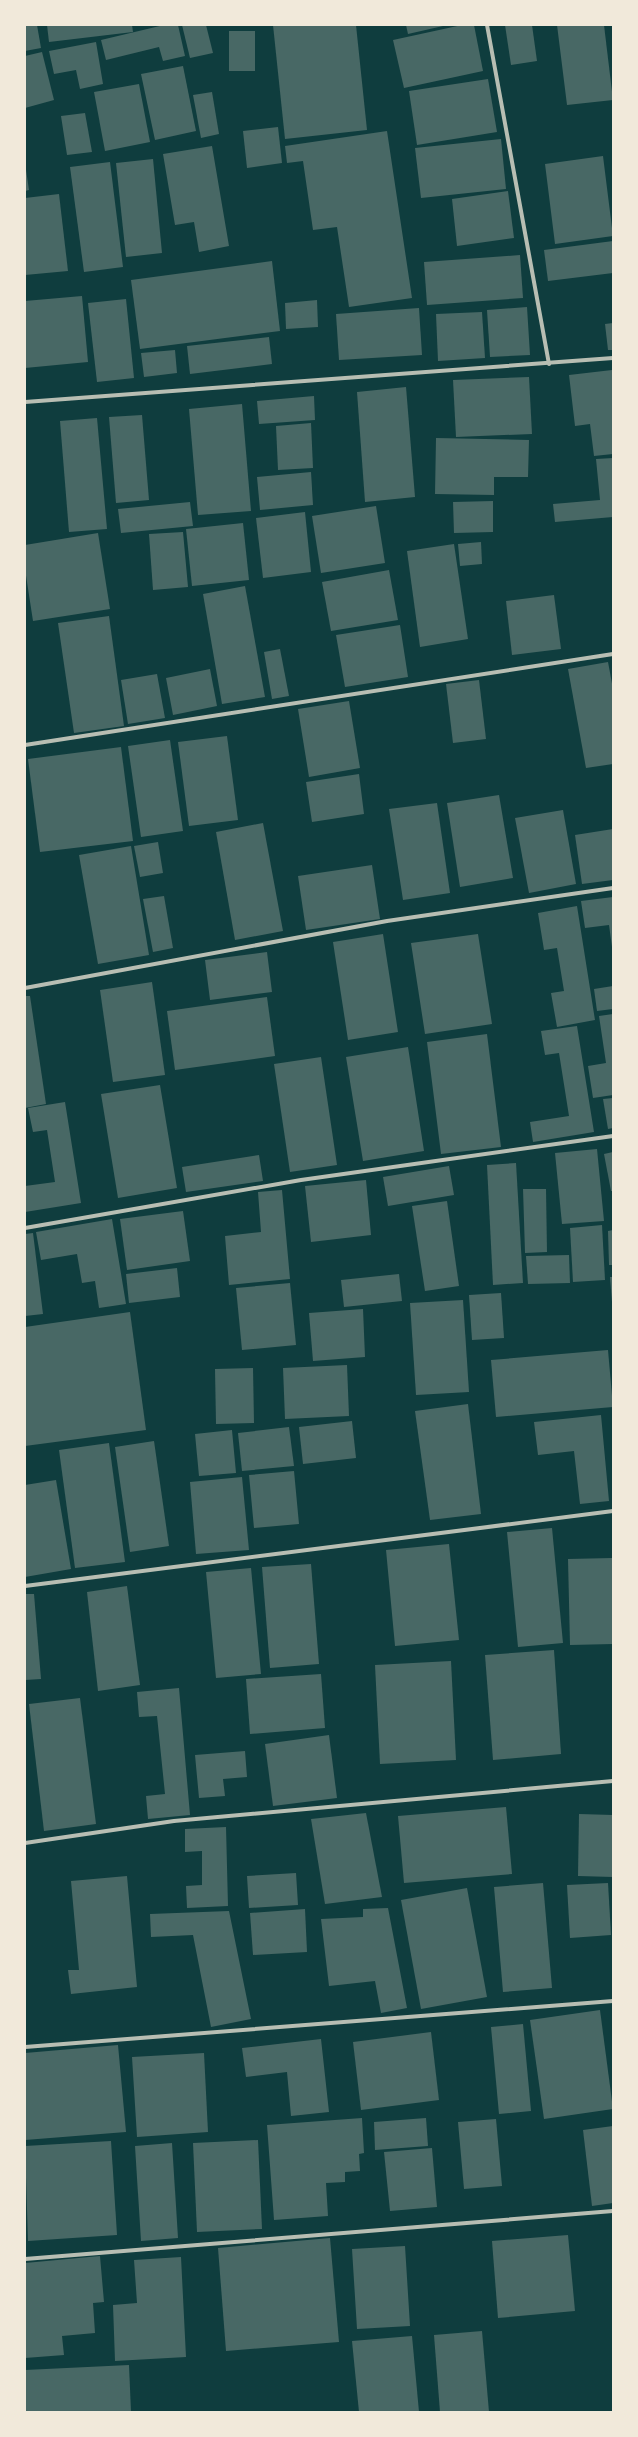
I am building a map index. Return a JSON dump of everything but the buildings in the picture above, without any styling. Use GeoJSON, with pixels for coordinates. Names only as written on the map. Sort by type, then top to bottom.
{"type":"FeatureCollection","features":[{"type":"Feature","properties":{"kind":"street"},"geometry":{"type":"LineString","coordinates":[[487,25],[549,364]]}},
{"type":"Feature","properties":{"kind":"street"},"geometry":{"type":"LineString","coordinates":[[25,402],[549,364],[613,358]]}},
{"type":"Feature","properties":{"kind":"street"},"geometry":{"type":"LineString","coordinates":[[25,745],[613,654]]}},
{"type":"Feature","properties":{"kind":"street"},"geometry":{"type":"LineString","coordinates":[[25,988],[387,921],[613,888]]}},
{"type":"Feature","properties":{"kind":"street"},"geometry":{"type":"LineString","coordinates":[[25,1228],[301,1180],[613,1136]]}},
{"type":"Feature","properties":{"kind":"street"},"geometry":{"type":"LineString","coordinates":[[25,1586],[613,1511]]}},
{"type":"Feature","properties":{"kind":"street"},"geometry":{"type":"LineString","coordinates":[[25,1843],[174,1821],[613,1781]]}},
{"type":"Feature","properties":{"kind":"street"},"geometry":{"type":"LineString","coordinates":[[25,2047],[613,2001]]}},
{"type":"Feature","properties":{"kind":"street"},"geometry":{"type":"LineString","coordinates":[[25,2259],[613,2211]]}}]}
